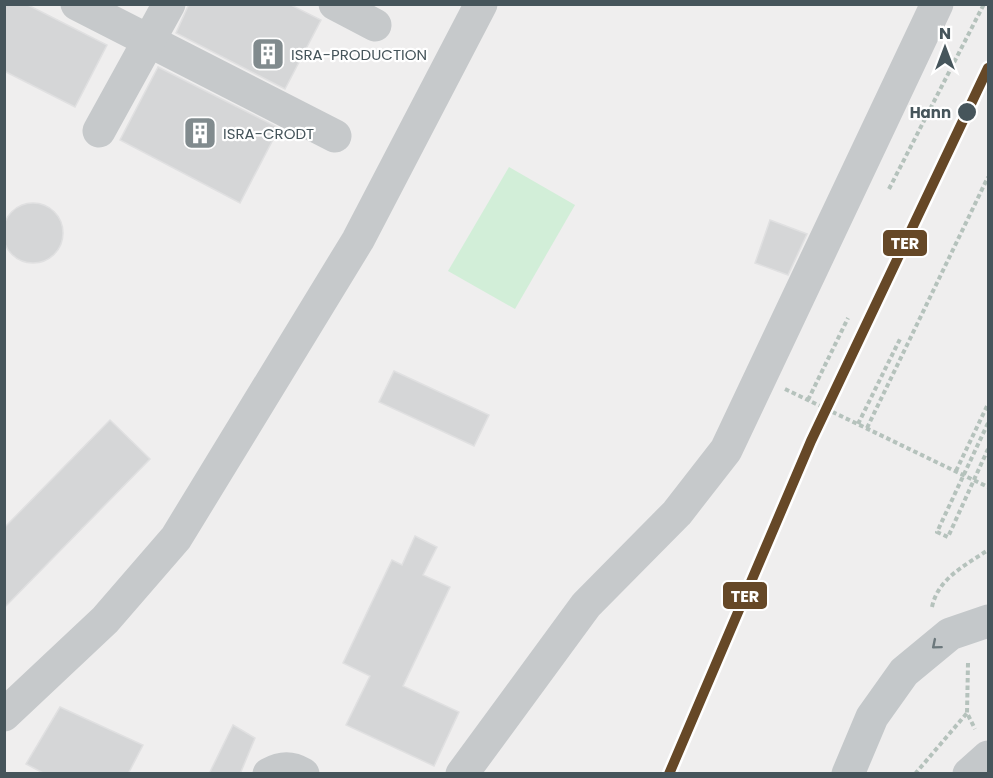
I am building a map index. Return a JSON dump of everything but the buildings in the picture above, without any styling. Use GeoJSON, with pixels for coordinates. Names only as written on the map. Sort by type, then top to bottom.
{"type":"FeatureCollection","features":[{"type":"Feature","properties":{"kind":"main road"},"geometry":{"type":"LineString","coordinates":[[848,774],[872,717],[904,672],[950,634],[988,621]]}},
{"type":"Feature","properties":{"kind":"main road"},"geometry":{"type":"LineString","coordinates":[[969,774],[983,745]]}},
{"type":"Feature","properties":{"kind":"street"},"geometry":{"type":"LineString","coordinates":[[77,4],[335,136]]}},
{"type":"Feature","properties":{"kind":"street"},"geometry":{"type":"LineString","coordinates":[[99,131],[169,4]]}},
{"type":"Feature","properties":{"kind":"street"},"geometry":{"type":"LineString","coordinates":[[335,4],[375,25]]}},
{"type":"Feature","properties":{"kind":"street"},"geometry":{"type":"LineString","coordinates":[[4,715],[105,620],[176,538],[357,240],[482,4]]}},
{"type":"Feature","properties":{"kind":"street"},"geometry":{"type":"LineString","coordinates":[[462,774],[586,605],[677,513],[726,450],[937,4]]}},
{"type":"Feature","properties":{"kind":"street"},"geometry":{"type":"LineString","coordinates":[[269,774],[282,768],[293,768],[303,774]]}},
{"type":"Feature","properties":{"kind":"path"},"geometry":{"type":"LineString","coordinates":[[867,428],[988,177]]}},
{"type":"Feature","properties":{"kind":"path"},"geometry":{"type":"LineString","coordinates":[[808,400],[848,318]]}},
{"type":"Feature","properties":{"kind":"path"},"geometry":{"type":"LineString","coordinates":[[858,424],[900,339]]}},
{"type":"Feature","properties":{"kind":"path"},"geometry":{"type":"LineString","coordinates":[[785,389],[988,487]]}},
{"type":"Feature","properties":{"kind":"path"},"geometry":{"type":"LineString","coordinates":[[956,471],[988,404]]}},
{"type":"Feature","properties":{"kind":"path"},"geometry":{"type":"LineString","coordinates":[[988,423],[937,532],[948,537],[988,451]]}},
{"type":"Feature","properties":{"kind":"path"},"geometry":{"type":"LineString","coordinates":[[983,745],[967,713],[968,657],[931,614],[934,596],[947,578],[988,550]]}},
{"type":"Feature","properties":{"kind":"path"},"geometry":{"type":"LineString","coordinates":[[915,774],[967,713]]}},
{"type":"Feature","properties":{"kind":"green space"},"geometry":{"type":"Polygon","coordinates":[[[509,167],[575,205],[515,309],[448,271],[509,167]]]}},
{"type":"Feature","properties":{"kind":"transit line","name":"TER"},"geometry":{"type":"LineString","coordinates":[[669,774],[811,441],[988,68]]}},
{"type":"Feature","properties":{"kind":"place","name":"ISRA-PRODUCTION"},"geometry":{"type":"Point","coordinates":[268,54]}},
{"type":"Feature","properties":{"kind":"place","name":"Hann"},"geometry":{"type":"Point","coordinates":[967,112]}},
{"type":"Feature","properties":{"kind":"place","name":"ISRA-CRODT"},"geometry":{"type":"Point","coordinates":[200,133]}}]}
